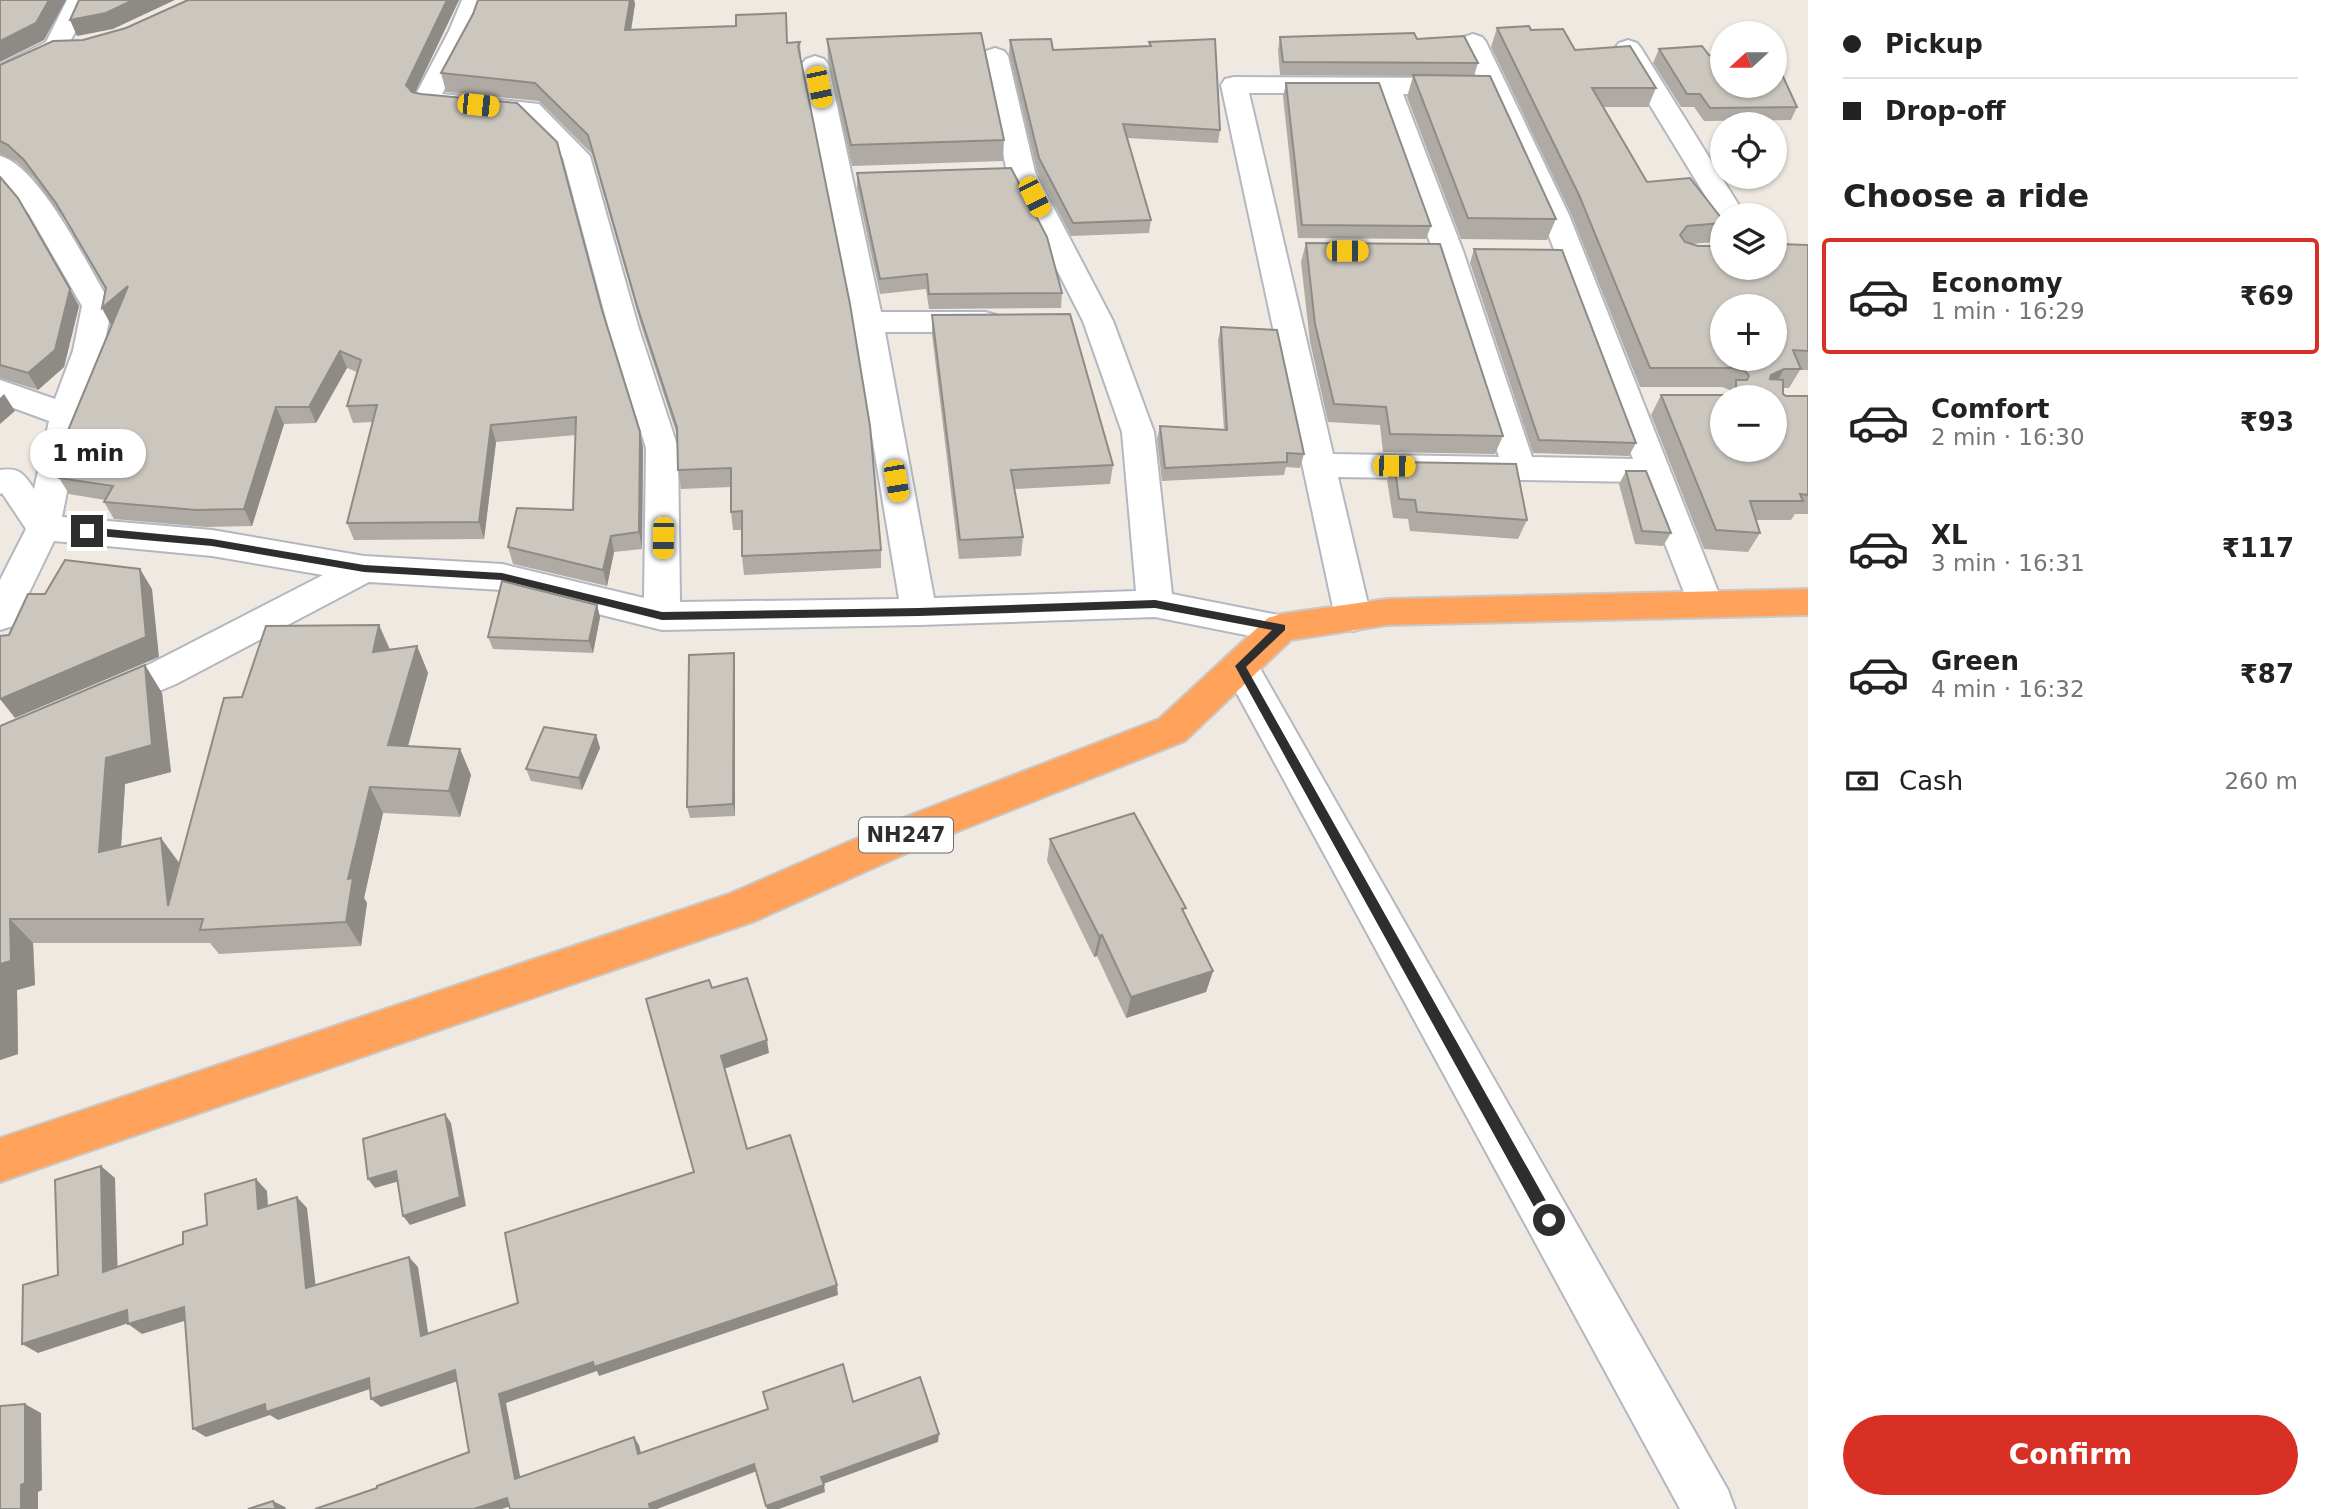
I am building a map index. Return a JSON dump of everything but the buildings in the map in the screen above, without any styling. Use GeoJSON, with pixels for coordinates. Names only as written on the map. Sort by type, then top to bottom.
{"type":"FeatureCollection","features":[{"type":"Feature","properties":{"kind":"highway"},"geometry":{"type":"LineString","coordinates":[[1281,628],[1401,612],[1808,602]]}},
{"type":"Feature","properties":{"kind":"highway","name":"NH247"},"geometry":{"type":"LineString","coordinates":[[0,1160],[277,1068],[740,908],[922,828],[1172,730],[1281,628]]}},
{"type":"Feature","properties":{"kind":"street"},"geometry":{"type":"LineString","coordinates":[[56,47],[79,0]]}},
{"type":"Feature","properties":{"kind":"street"},"geometry":{"type":"LineString","coordinates":[[474,0],[462,31],[426,100],[530,110],[576,156],[620,314],[662,448],[662,616]]}},
{"type":"Feature","properties":{"kind":"street"},"geometry":{"type":"LineString","coordinates":[[1472,43],[1555,215],[1555,252],[1640,401],[1654,471],[1704,604]]}},
{"type":"Feature","properties":{"kind":"street"},"geometry":{"type":"LineString","coordinates":[[0,75],[56,47],[75,50],[85,47]]}},
{"type":"Feature","properties":{"kind":"street"},"geometry":{"type":"LineString","coordinates":[[1628,48],[1724,203]]}},
{"type":"Feature","properties":{"kind":"street"},"geometry":{"type":"LineString","coordinates":[[995,56],[1008,172],[1085,321],[1138,432],[1155,604]]}},
{"type":"Feature","properties":{"kind":"street"},"geometry":{"type":"LineString","coordinates":[[815,64],[851,178],[868,322],[919,612]]}},
{"type":"Feature","properties":{"kind":"street"},"geometry":{"type":"LineString","coordinates":[[1353,617],[1319,465],[1285,250],[1234,85],[1493,87]]}},
{"type":"Feature","properties":{"kind":"street"},"geometry":{"type":"LineString","coordinates":[[1387,86],[1448,251],[1519,468]]}},
{"type":"Feature","properties":{"kind":"street"},"geometry":{"type":"LineString","coordinates":[[0,164],[44,212],[70,263],[97,306],[88,351],[66,415],[43,528],[0,616]]}},
{"type":"Feature","properties":{"kind":"street"},"geometry":{"type":"LineString","coordinates":[[868,322],[1017,321]]}},
{"type":"Feature","properties":{"kind":"street"},"geometry":{"type":"LineString","coordinates":[[0,391],[66,415]]}},
{"type":"Feature","properties":{"kind":"street"},"geometry":{"type":"LineString","coordinates":[[1319,465],[1654,471]]}},
{"type":"Feature","properties":{"kind":"street"},"geometry":{"type":"LineString","coordinates":[[0,482],[11,480],[43,528]]}},
{"type":"Feature","properties":{"kind":"street"},"geometry":{"type":"LineString","coordinates":[[43,528],[212,543],[364,569],[502,577],[662,616],[919,612],[1155,604],[1281,628]]}},
{"type":"Feature","properties":{"kind":"street"},"geometry":{"type":"LineString","coordinates":[[75,712],[163,674],[364,569]]}},
{"type":"Feature","properties":{"kind":"street"},"geometry":{"type":"LineString","coordinates":[[1240,666],[1709,1509]]}},
{"type":"Feature","properties":{"kind":"route"},"geometry":{"type":"LineString","coordinates":[[87,531],[212,543],[364,569],[502,577],[662,616],[919,612],[1155,604],[1281,628],[1240,666],[1549,1220]]}}]}
